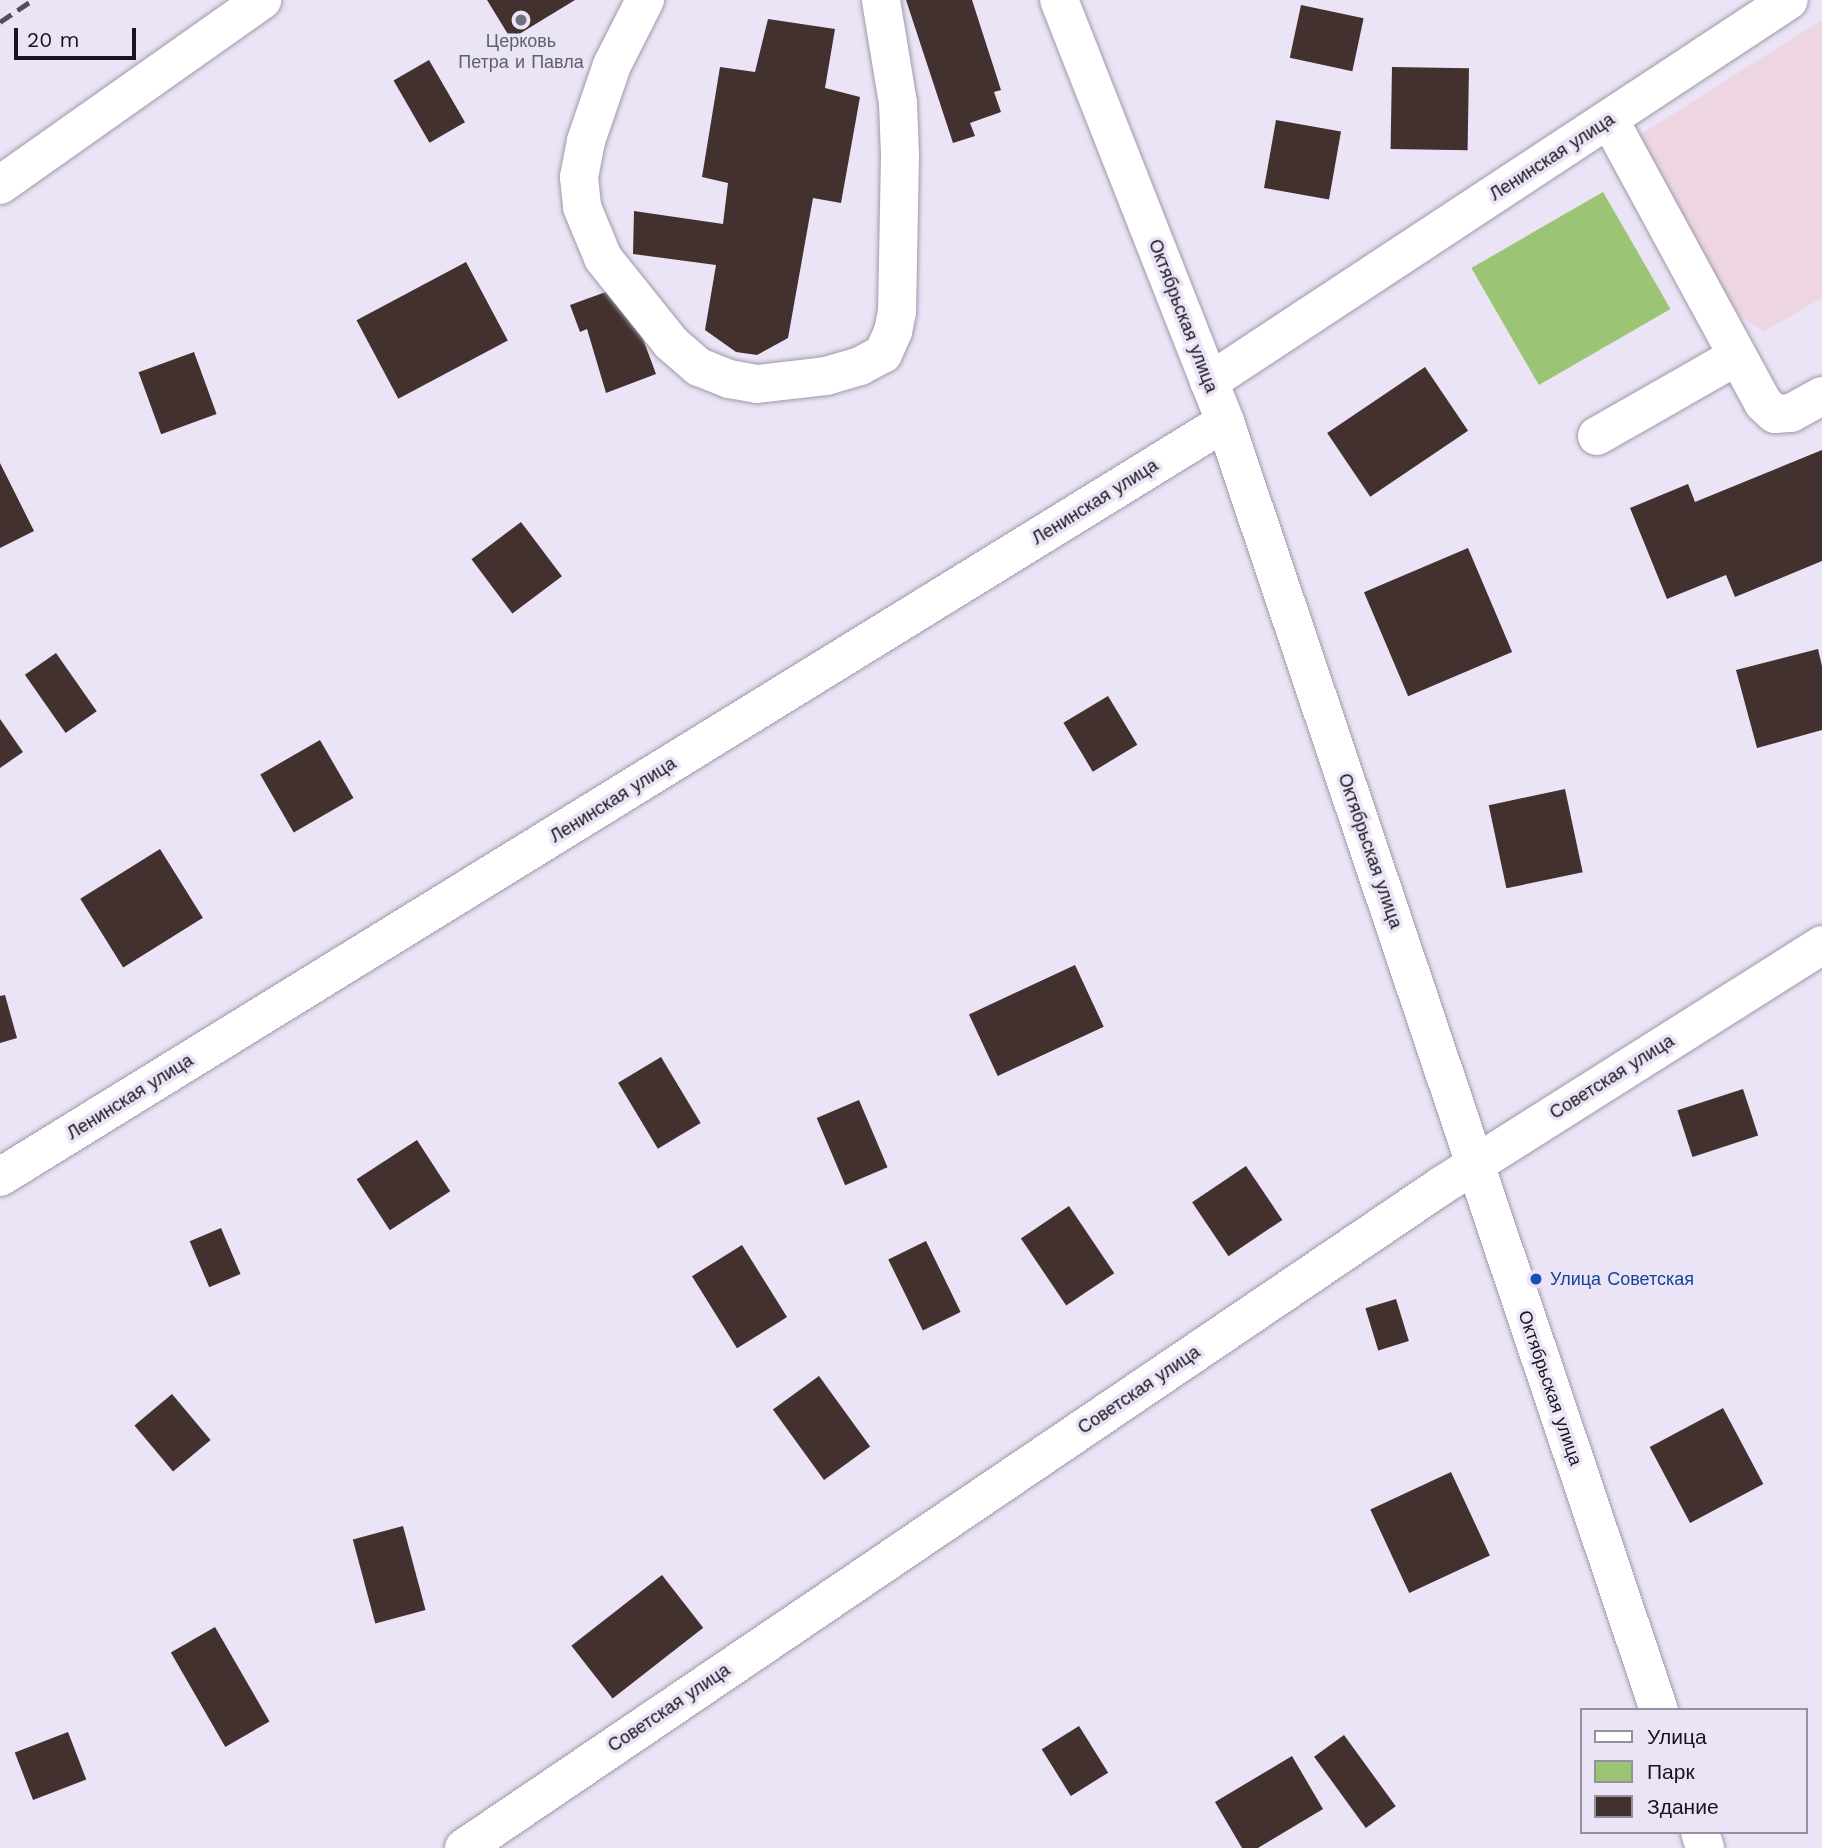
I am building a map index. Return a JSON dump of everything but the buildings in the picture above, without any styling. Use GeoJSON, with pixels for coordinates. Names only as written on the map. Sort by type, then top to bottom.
{"type":"FeatureCollection","features":[{"type":"Feature","properties":{"kind":"street"},"geometry":{"type":"LineString","coordinates":[[0,185],[262,0]]}},
{"type":"Feature","properties":{"kind":"street"},"geometry":{"type":"LineString","coordinates":[[645,0],[612,65],[586,141],[579,177],[582,207],[603,258],[671,343],[699,367],[729,379],[757,384],[826,376],[860,366],[883,354],[893,332],[897,312],[900,155],[898,103],[881,0]]}},
{"type":"Feature","properties":{"kind":"street","name":"Октябрьская улица"},"geometry":{"type":"LineString","coordinates":[[1059,0],[1225,422],[1658,1708]]}},
{"type":"Feature","properties":{"kind":"street","name":"Ленинская улица"},"geometry":{"type":"LineString","coordinates":[[1209,382],[1789,0]]}},
{"type":"Feature","properties":{"kind":"street"},"geometry":{"type":"LineString","coordinates":[[1609,119],[1763,403],[1775,414],[1791,413],[1822,396]]}},
{"type":"Feature","properties":{"kind":"street"},"geometry":{"type":"LineString","coordinates":[[1597,436],[1737,356]]}},
{"type":"Feature","properties":{"kind":"street","name":"Ленинская улица"},"geometry":{"type":"LineString","coordinates":[[0,1177],[1225,422]]}},
{"type":"Feature","properties":{"kind":"street","name":"Советская улица"},"geometry":{"type":"LineString","coordinates":[[464,1848],[1475,1164],[1822,945]]}},
{"type":"Feature","properties":{"kind":"shaded area"},"geometry":{"type":"Polygon","coordinates":[[[1822,20],[1822,298],[1764,331],[1728,309],[1635,138],[1822,20]]]}},
{"type":"Feature","properties":{"kind":"green space"},"geometry":{"type":"Polygon","coordinates":[[[1603,192],[1670,309],[1539,385],[1471,268],[1603,192]]]}},
{"type":"Feature","properties":{"kind":"railway"},"geometry":{"type":"LineString","coordinates":[[0,22],[33,0]]}},
{"type":"Feature","properties":{"kind":"place","name":"Церковь Петра и Павла"},"geometry":{"type":"Point","coordinates":[521,20]}},
{"type":"Feature","properties":{"kind":"place","name":"Улица Советская"},"geometry":{"type":"Point","coordinates":[1536,1279]}}]}
